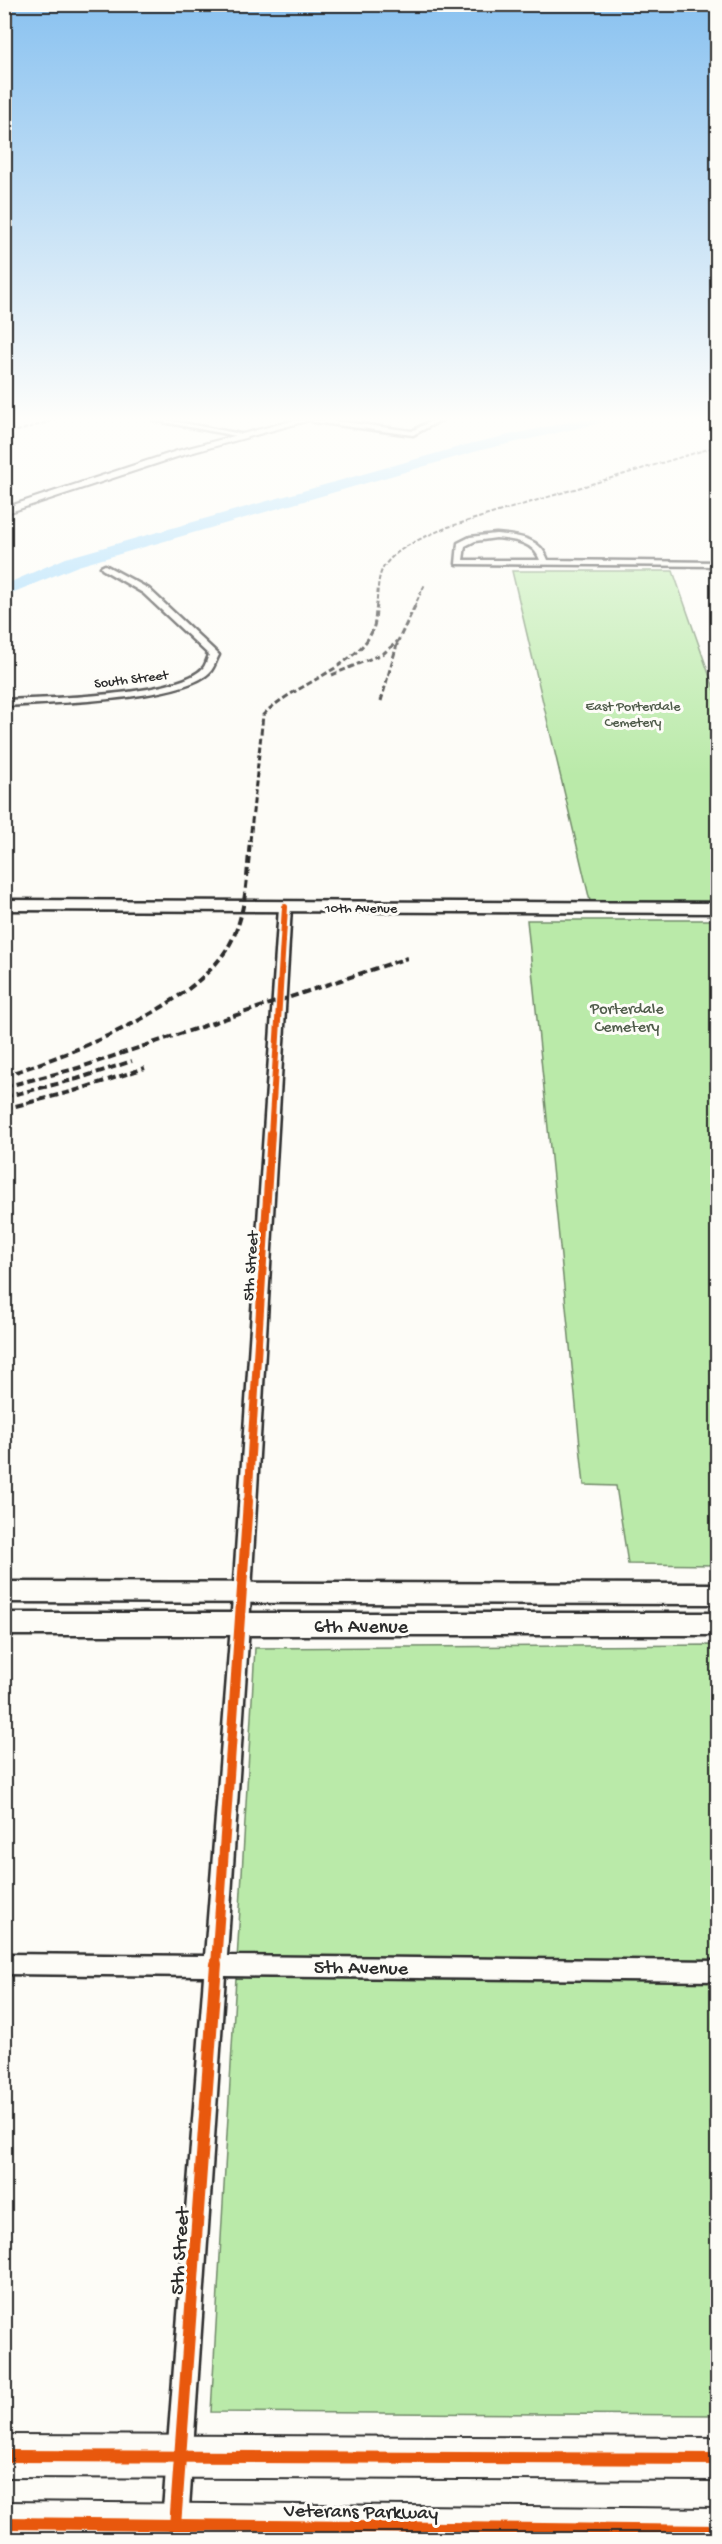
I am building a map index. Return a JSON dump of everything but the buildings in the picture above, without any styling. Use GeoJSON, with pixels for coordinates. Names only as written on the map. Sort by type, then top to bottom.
{"type":"FeatureCollection","features":[{"type":"Feature","properties":{"kind":"main road","name":"10th Avenue"},"geometry":{"type":"LineString","coordinates":[[4,905],[717,908]]}},
{"type":"Feature","properties":{"kind":"main road","name":"6th Avenue"},"geometry":{"type":"LineString","coordinates":[[4,1592],[717,1594]]}},
{"type":"Feature","properties":{"kind":"main road","name":"6th Avenue"},"geometry":{"type":"LineString","coordinates":[[4,1624],[240,1626],[717,1624]]}},
{"type":"Feature","properties":{"kind":"main road"},"geometry":{"type":"LineString","coordinates":[[4,2456],[717,2459]]}},
{"type":"Feature","properties":{"kind":"main road","name":"Veterans Parkway"},"geometry":{"type":"LineString","coordinates":[[4,2523],[175,2532],[717,2531]]}},
{"type":"Feature","properties":{"kind":"street"},"geometry":{"type":"LineString","coordinates":[[475,539],[461,544],[459,562],[717,564]]}},
{"type":"Feature","properties":{"kind":"street"},"geometry":{"type":"LineString","coordinates":[[510,539],[533,543],[544,556],[545,562]]}},
{"type":"Feature","properties":{"kind":"street","name":"South Street"},"geometry":{"type":"LineString","coordinates":[[4,703],[159,690],[196,678],[211,667],[214,655],[179,621],[146,591],[105,567]]}},
{"type":"Feature","properties":{"kind":"street","name":"5th Street"},"geometry":{"type":"LineString","coordinates":[[175,2532],[240,1626],[285,907]]}},
{"type":"Feature","properties":{"kind":"street","name":"5th Avenue"},"geometry":{"type":"LineString","coordinates":[[4,1964],[216,1964],[717,1971]]}},
{"type":"Feature","properties":{"kind":"green space","name":"East Porterdale Cemetery"},"geometry":{"type":"Polygon","coordinates":[[[512,571],[673,571],[717,697],[717,901],[590,901],[512,571]]]}},
{"type":"Feature","properties":{"kind":"green space","name":"Porterdale Cemetery"},"geometry":{"type":"Polygon","coordinates":[[[527,920],[717,920],[717,1565],[628,1564],[616,1486],[584,1485],[527,920]]]}},
{"type":"Feature","properties":{"kind":"green space"},"geometry":{"type":"Polygon","coordinates":[[[717,1645],[717,2415],[211,2412],[255,1648],[717,1645]]]}},
{"type":"Feature","properties":{"kind":"waterway"},"geometry":{"type":"LineString","coordinates":[[4,591],[72,562],[153,539]]}},
{"type":"Feature","properties":{"kind":"railway"},"geometry":{"type":"LineString","coordinates":[[376,607],[380,574],[387,562],[402,549],[422,539]]}},
{"type":"Feature","properties":{"kind":"railway"},"geometry":{"type":"LineString","coordinates":[[414,607],[425,584]]}},
{"type":"Feature","properties":{"kind":"railway"},"geometry":{"type":"LineString","coordinates":[[250,841],[263,715],[354,654],[373,629],[377,606]]}},
{"type":"Feature","properties":{"kind":"railway"},"geometry":{"type":"LineString","coordinates":[[398,641],[415,606]]}},
{"type":"Feature","properties":{"kind":"railway"},"geometry":{"type":"LineString","coordinates":[[332,675],[384,653],[398,641]]}},
{"type":"Feature","properties":{"kind":"railway"},"geometry":{"type":"LineString","coordinates":[[381,701],[398,641]]}},
{"type":"Feature","properties":{"kind":"railway"},"geometry":{"type":"LineString","coordinates":[[4,1076],[64,1054],[132,1024],[193,985],[217,963],[233,938],[241,915],[246,890],[250,840]]}},
{"type":"Feature","properties":{"kind":"railway"},"geometry":{"type":"LineString","coordinates":[[4,1087],[78,1068],[407,958]]}},
{"type":"Feature","properties":{"kind":"railway"},"geometry":{"type":"LineString","coordinates":[[4,1097],[77,1079],[132,1061]]}},
{"type":"Feature","properties":{"kind":"railway"},"geometry":{"type":"LineString","coordinates":[[4,1109],[74,1091],[145,1068]]}},
{"type":"Feature","properties":{"kind":"cycle path"},"geometry":{"type":"LineString","coordinates":[[174,2540],[240,1626],[285,907]]}},
{"type":"Feature","properties":{"kind":"cycle path"},"geometry":{"type":"LineString","coordinates":[[4,2456],[718,2459]]}},
{"type":"Feature","properties":{"kind":"cycle path"},"geometry":{"type":"LineString","coordinates":[[4,2523],[718,2531]]}}]}
